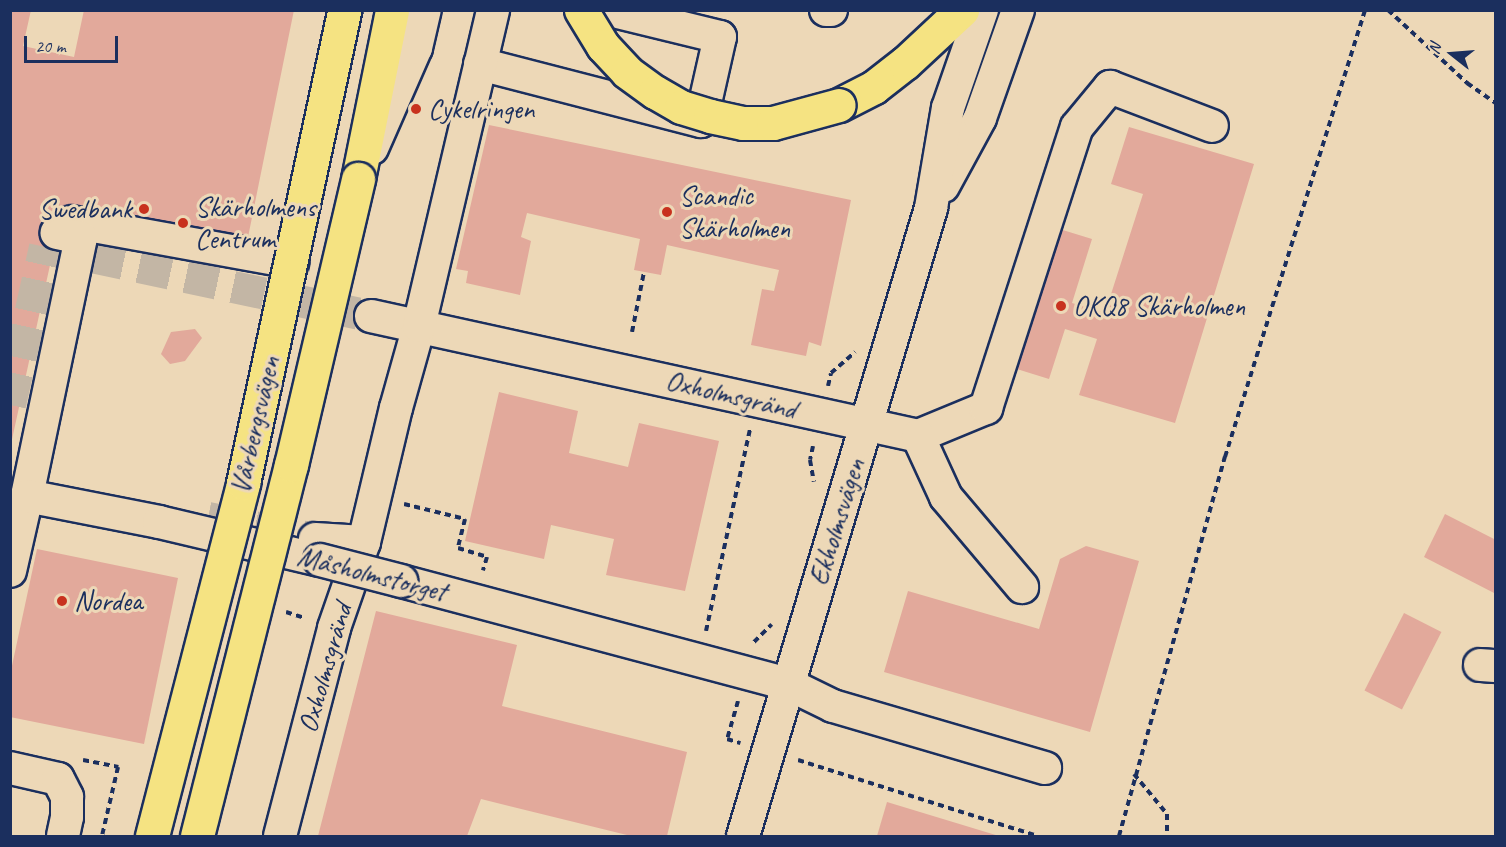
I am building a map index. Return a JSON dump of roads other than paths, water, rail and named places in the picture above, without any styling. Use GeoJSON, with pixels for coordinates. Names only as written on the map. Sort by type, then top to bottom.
{"type":"FeatureCollection","features":[{"type":"Feature","properties":{"kind":"main road","name":"Vårbergsvägen"},"geometry":{"type":"LineString","coordinates":[[152,837],[243,483],[344,10]]}},
{"type":"Feature","properties":{"kind":"main road","name":"Vårbergsvägen"},"geometry":{"type":"LineString","coordinates":[[197,837],[291,465],[358,179],[392,10]]}},
{"type":"Feature","properties":{"kind":"main road"},"geometry":{"type":"LineString","coordinates":[[581,10],[603,46],[627,72],[655,93],[681,106],[710,116],[753,123],[773,123],[839,105],[874,87],[905,63],[962,10]]}},
{"type":"Feature","properties":{"kind":"street"},"geometry":{"type":"LineString","coordinates":[[358,179],[416,48],[425,10]]}},
{"type":"Feature","properties":{"kind":"street","name":"Oxholmsgränd"},"geometry":{"type":"LineString","coordinates":[[280,837],[334,628],[363,542],[419,326],[493,10]]}},
{"type":"Feature","properties":{"kind":"street"},"geometry":{"type":"LineString","coordinates":[[480,64],[701,121],[720,37],[609,10]]}},
{"type":"Feature","properties":{"kind":"street"},"geometry":{"type":"LineString","coordinates":[[825,10],[831,10]]}},
{"type":"Feature","properties":{"kind":"street","name":"Ekholmsvägen"},"geometry":{"type":"LineString","coordinates":[[743,837],[931,208],[948,108],[982,10]]}},
{"type":"Feature","properties":{"kind":"street","name":"Ekholmsvägen"},"geometry":{"type":"LineString","coordinates":[[931,208],[980,118],[1018,10]]}},
{"type":"Feature","properties":{"kind":"street"},"geometry":{"type":"LineString","coordinates":[[1022,587],[946,497],[918,436],[986,408],[1077,127],[1110,87],[1212,126]]}},
{"type":"Feature","properties":{"kind":"street"},"geometry":{"type":"LineString","coordinates":[[10,571],[81,238],[64,227],[292,261]]}},
{"type":"Feature","properties":{"kind":"street"},"geometry":{"type":"LineString","coordinates":[[371,316],[419,326]]}},
{"type":"Feature","properties":{"kind":"street","name":"Oxholmsgränd"},"geometry":{"type":"LineString","coordinates":[[419,326],[918,436]]}},
{"type":"Feature","properties":{"kind":"street","name":"Måsholmstorget"},"geometry":{"type":"LineString","coordinates":[[27,496],[318,550],[401,581],[788,684],[833,706],[1045,768]]}},
{"type":"Feature","properties":{"kind":"street"},"geometry":{"type":"LineString","coordinates":[[318,550],[363,542]]}},
{"type":"Feature","properties":{"kind":"street"},"geometry":{"type":"LineString","coordinates":[[10,768],[58,779],[67,797],[67,818],[63,837]]}},
{"type":"Feature","properties":{"kind":"tunnel"},"geometry":{"type":"LineString","coordinates":[[10,405],[45,247],[371,316]]}},
{"type":"Feature","properties":{"kind":"tunnel"},"geometry":{"type":"LineString","coordinates":[[208,518],[315,539]]}},
{"type":"Feature","properties":{"kind":"place","name":"Cykelringen"},"geometry":{"type":"Point","coordinates":[416,109]}},
{"type":"Feature","properties":{"kind":"place","name":"Swedbank"},"geometry":{"type":"Point","coordinates":[144,209]}},
{"type":"Feature","properties":{"kind":"place","name":"Scandic Skärholmen"},"geometry":{"type":"Point","coordinates":[667,212]}},
{"type":"Feature","properties":{"kind":"place","name":"Skärholmens Centrum"},"geometry":{"type":"Point","coordinates":[183,223]}},
{"type":"Feature","properties":{"kind":"place","name":"OKQ8 Skärholmen"},"geometry":{"type":"Point","coordinates":[1061,306]}},
{"type":"Feature","properties":{"kind":"place","name":"Nordea"},"geometry":{"type":"Point","coordinates":[62,601]}}]}
